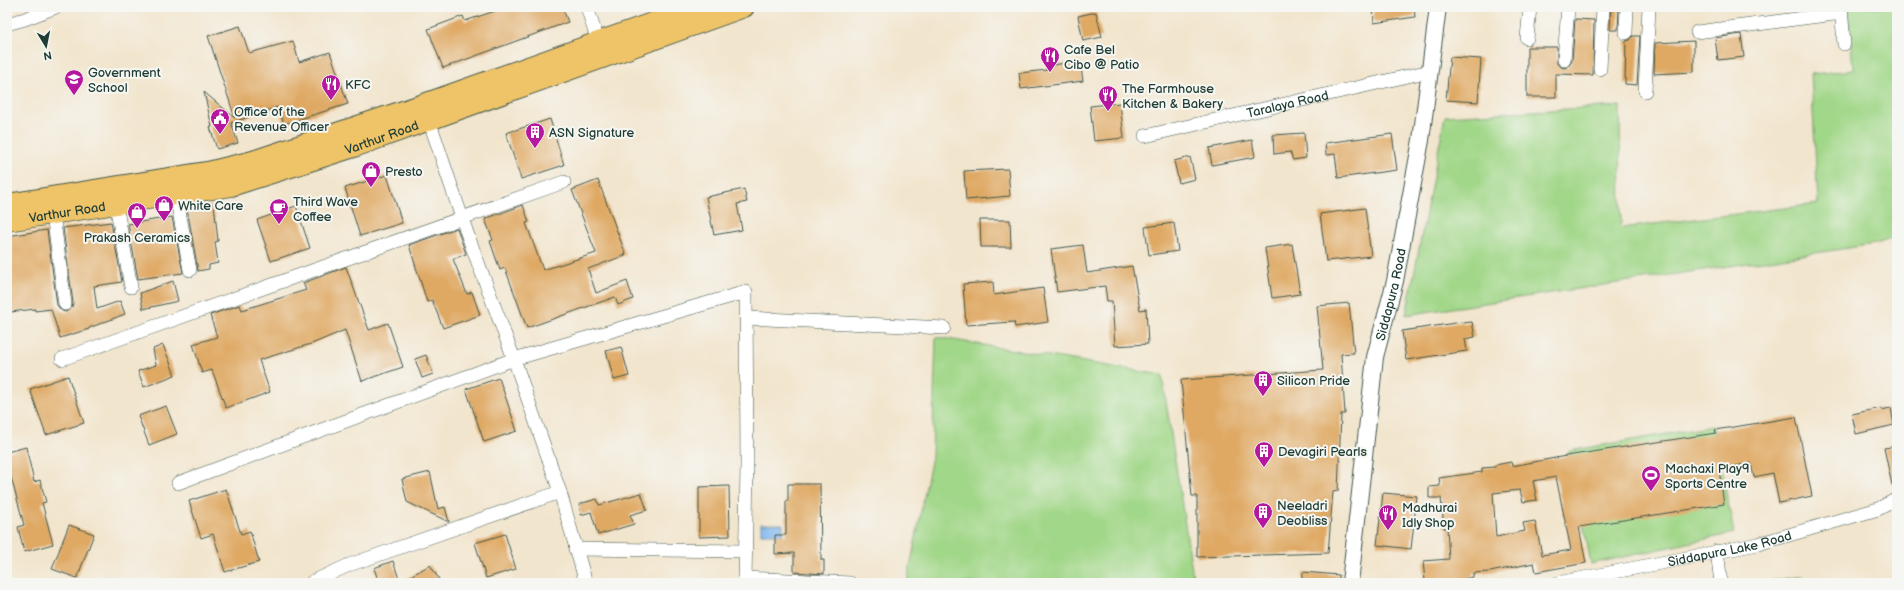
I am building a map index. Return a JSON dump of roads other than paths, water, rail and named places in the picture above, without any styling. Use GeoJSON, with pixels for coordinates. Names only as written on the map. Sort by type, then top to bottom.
{"type":"FeatureCollection","features":[{"type":"Feature","properties":{"kind":"main road","name":"Varthur Road"},"geometry":{"type":"LineString","coordinates":[[7,221],[238,184],[349,149],[426,112],[598,42],[697,7]]}},
{"type":"Feature","properties":{"kind":"main road","name":"Varthur Road"},"geometry":{"type":"LineString","coordinates":[[7,204],[212,171],[254,161],[426,112],[744,7]]}},
{"type":"Feature","properties":{"kind":"street"},"geometry":{"type":"LineString","coordinates":[[7,24],[56,7]]}},
{"type":"Feature","properties":{"kind":"street"},"geometry":{"type":"LineString","coordinates":[[587,7],[598,42]]}},
{"type":"Feature","properties":{"kind":"street","name":"Siddapura Road"},"geometry":{"type":"LineString","coordinates":[[1350,583],[1375,357],[1395,281],[1421,140],[1438,7]]}},
{"type":"Feature","properties":{"kind":"street"},"geometry":{"type":"LineString","coordinates":[[1527,38],[1530,7]]}},
{"type":"Feature","properties":{"kind":"street"},"geometry":{"type":"LineString","coordinates":[[1564,60],[1568,7]]}},
{"type":"Feature","properties":{"kind":"street"},"geometry":{"type":"LineString","coordinates":[[1600,69],[1603,7]]}},
{"type":"Feature","properties":{"kind":"street"},"geometry":{"type":"LineString","coordinates":[[1626,33],[1627,7]]}},
{"type":"Feature","properties":{"kind":"street"},"geometry":{"type":"LineString","coordinates":[[1645,91],[1649,7]]}},
{"type":"Feature","properties":{"kind":"street"},"geometry":{"type":"LineString","coordinates":[[1697,32],[1842,10],[1844,44]]}},
{"type":"Feature","properties":{"kind":"street","name":"Taralaya Road"},"geometry":{"type":"LineString","coordinates":[[1146,136],[1430,71]]}},
{"type":"Feature","properties":{"kind":"street"},"geometry":{"type":"LineString","coordinates":[[426,112],[461,217],[514,359],[560,492],[575,549],[586,583]]}},
{"type":"Feature","properties":{"kind":"street"},"geometry":{"type":"LineString","coordinates":[[62,359],[461,217],[564,182]]}},
{"type":"Feature","properties":{"kind":"street"},"geometry":{"type":"LineString","coordinates":[[176,195],[190,270]]}},
{"type":"Feature","properties":{"kind":"street"},"geometry":{"type":"LineString","coordinates":[[116,204],[131,287]]}},
{"type":"Feature","properties":{"kind":"street"},"geometry":{"type":"LineString","coordinates":[[53,214],[65,304]]}},
{"type":"Feature","properties":{"kind":"street"},"geometry":{"type":"LineString","coordinates":[[178,483],[514,359],[746,292],[745,581],[850,583]]}},
{"type":"Feature","properties":{"kind":"street"},"geometry":{"type":"LineString","coordinates":[[747,318],[944,328]]}},
{"type":"Feature","properties":{"kind":"street"},"geometry":{"type":"LineString","coordinates":[[312,582],[350,565],[560,492]]}},
{"type":"Feature","properties":{"kind":"street","name":"Siddapura Lake Road"},"geometry":{"type":"LineString","coordinates":[[1558,583],[1595,579],[1718,551],[1758,544],[1878,509],[1897,498]]}},
{"type":"Feature","properties":{"kind":"street"},"geometry":{"type":"LineString","coordinates":[[575,549],[745,551]]}},
{"type":"Feature","properties":{"kind":"street"},"geometry":{"type":"LineString","coordinates":[[1718,551],[1721,583]]}},
{"type":"Feature","properties":{"kind":"water"},"geometry":{"type":"Polygon","coordinates":[[[761,524],[783,524],[783,534],[761,534],[761,524]]]}},
{"type":"Feature","properties":{"kind":"place","name":"Cafe Bel Cibo @ Patio"},"geometry":{"type":"Point","coordinates":[1050,73]}},
{"type":"Feature","properties":{"kind":"place","name":"Government School"},"geometry":{"type":"Point","coordinates":[74,96]}},
{"type":"Feature","properties":{"kind":"place","name":"KFC"},"geometry":{"type":"Point","coordinates":[331,101]}},
{"type":"Feature","properties":{"kind":"place","name":"The Farmhouse Kitchen & Bakery"},"geometry":{"type":"Point","coordinates":[1108,112]}},
{"type":"Feature","properties":{"kind":"place","name":"Office of the Revenue Officer"},"geometry":{"type":"Point","coordinates":[220,135]}},
{"type":"Feature","properties":{"kind":"place","name":"ASN Signature"},"geometry":{"type":"Point","coordinates":[535,149]}},
{"type":"Feature","properties":{"kind":"place","name":"Presto"},"geometry":{"type":"Point","coordinates":[371,188]}},
{"type":"Feature","properties":{"kind":"place","name":"White Care"},"geometry":{"type":"Point","coordinates":[164,222]}},
{"type":"Feature","properties":{"kind":"place","name":"Third Wave Coffee"},"geometry":{"type":"Point","coordinates":[279,225]}},
{"type":"Feature","properties":{"kind":"place","name":"Prakash Ceramics"},"geometry":{"type":"Point","coordinates":[137,229]}},
{"type":"Feature","properties":{"kind":"place","name":"Silicon Pride"},"geometry":{"type":"Point","coordinates":[1263,397]}},
{"type":"Feature","properties":{"kind":"place","name":"Devagiri Pearls"},"geometry":{"type":"Point","coordinates":[1264,468]}},
{"type":"Feature","properties":{"kind":"place","name":"Machaxi Play9 Sports Centre"},"geometry":{"type":"Point","coordinates":[1651,492]}},
{"type":"Feature","properties":{"kind":"place","name":"Neeladri Deobliss"},"geometry":{"type":"Point","coordinates":[1263,529]}},
{"type":"Feature","properties":{"kind":"place","name":"Madhurai Idly Shop"},"geometry":{"type":"Point","coordinates":[1388,531]}}]}
